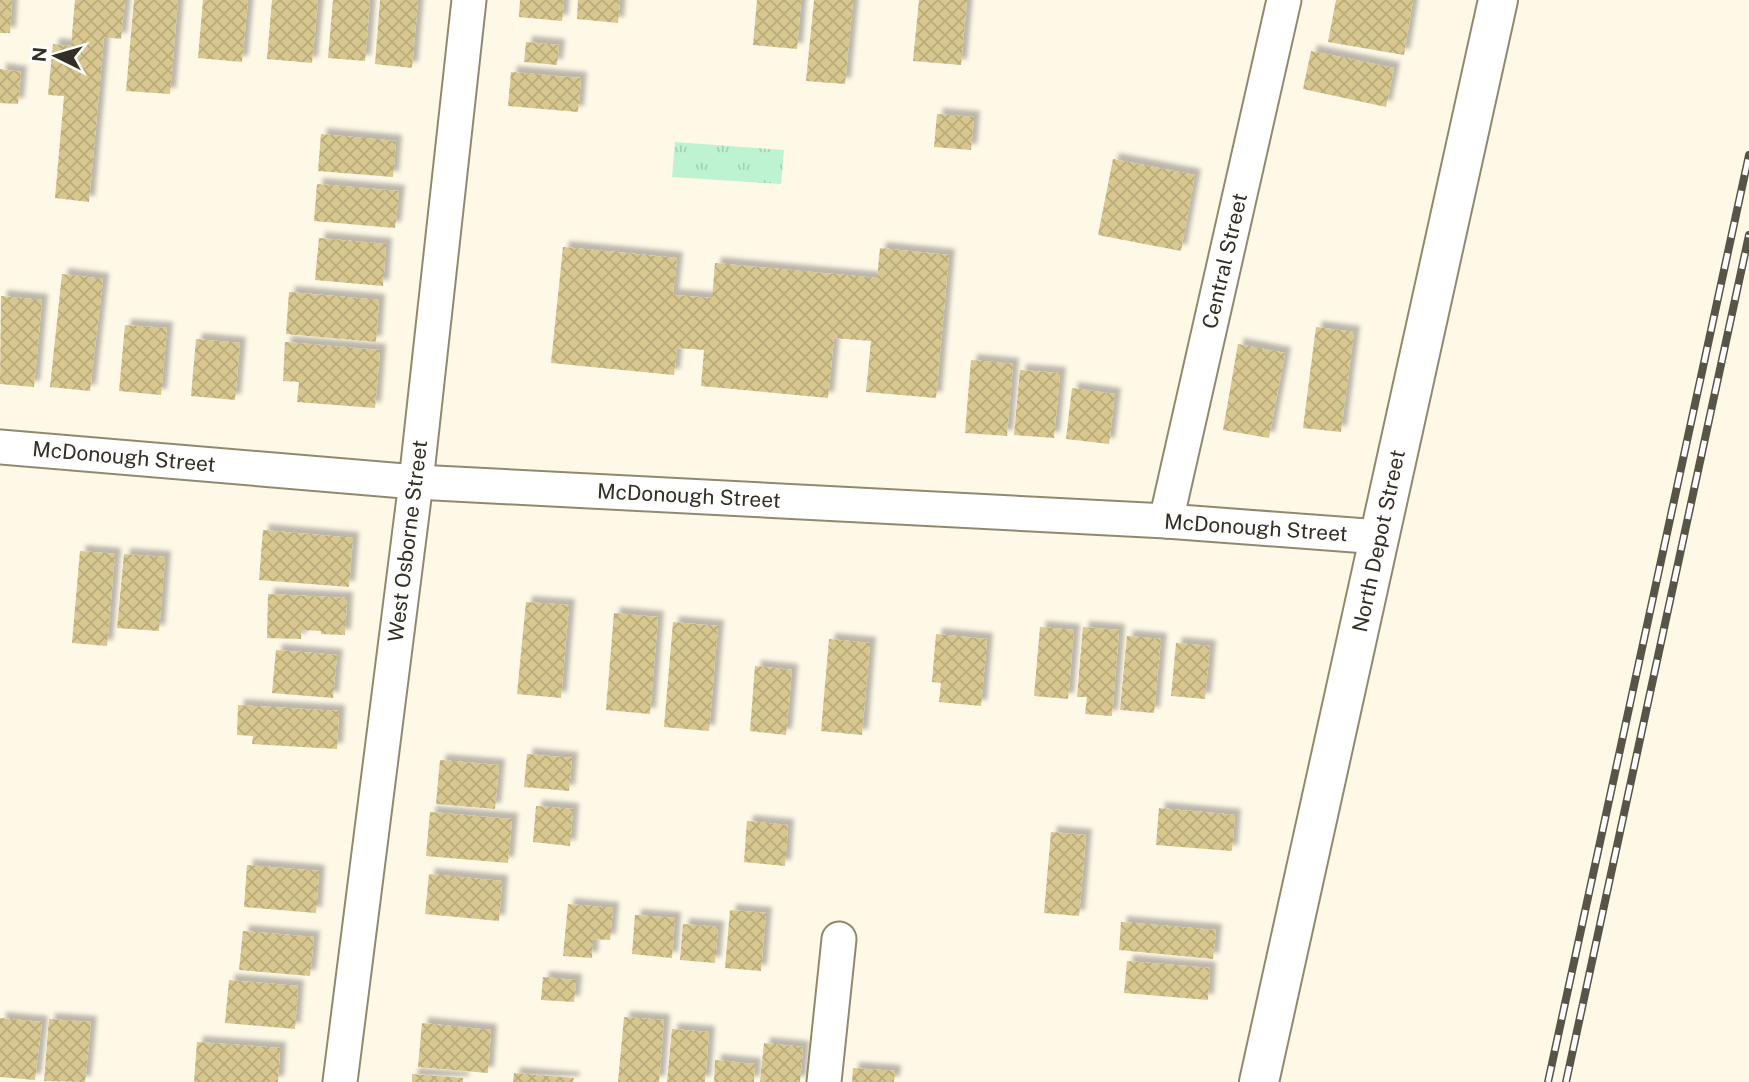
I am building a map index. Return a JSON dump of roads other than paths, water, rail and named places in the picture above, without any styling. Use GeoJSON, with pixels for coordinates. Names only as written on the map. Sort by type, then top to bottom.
{"type":"FeatureCollection","features":[{"type":"Feature","properties":{"kind":"street","name":"West Osborne Street"},"geometry":{"type":"LineString","coordinates":[[340,1082],[416,482],[469,0]]}},
{"type":"Feature","properties":{"kind":"street","name":"Central Street"},"geometry":{"type":"LineString","coordinates":[[1166,522],[1284,0]]}},
{"type":"Feature","properties":{"kind":"street","name":"North Depot Street"},"geometry":{"type":"LineString","coordinates":[[1259,1082],[1498,0]]}},
{"type":"Feature","properties":{"kind":"street","name":"McDonough Street"},"geometry":{"type":"LineString","coordinates":[[0,447],[416,482],[1166,522],[1380,537]]}},
{"type":"Feature","properties":{"kind":"street"},"geometry":{"type":"LineString","coordinates":[[824,1082],[839,939]]}},
{"type":"Feature","properties":{"kind":"railway"},"geometry":{"type":"LineString","coordinates":[[1548,1082],[1749,155]]}},
{"type":"Feature","properties":{"kind":"railway"},"geometry":{"type":"LineString","coordinates":[[1566,1082],[1749,235]]}}]}
